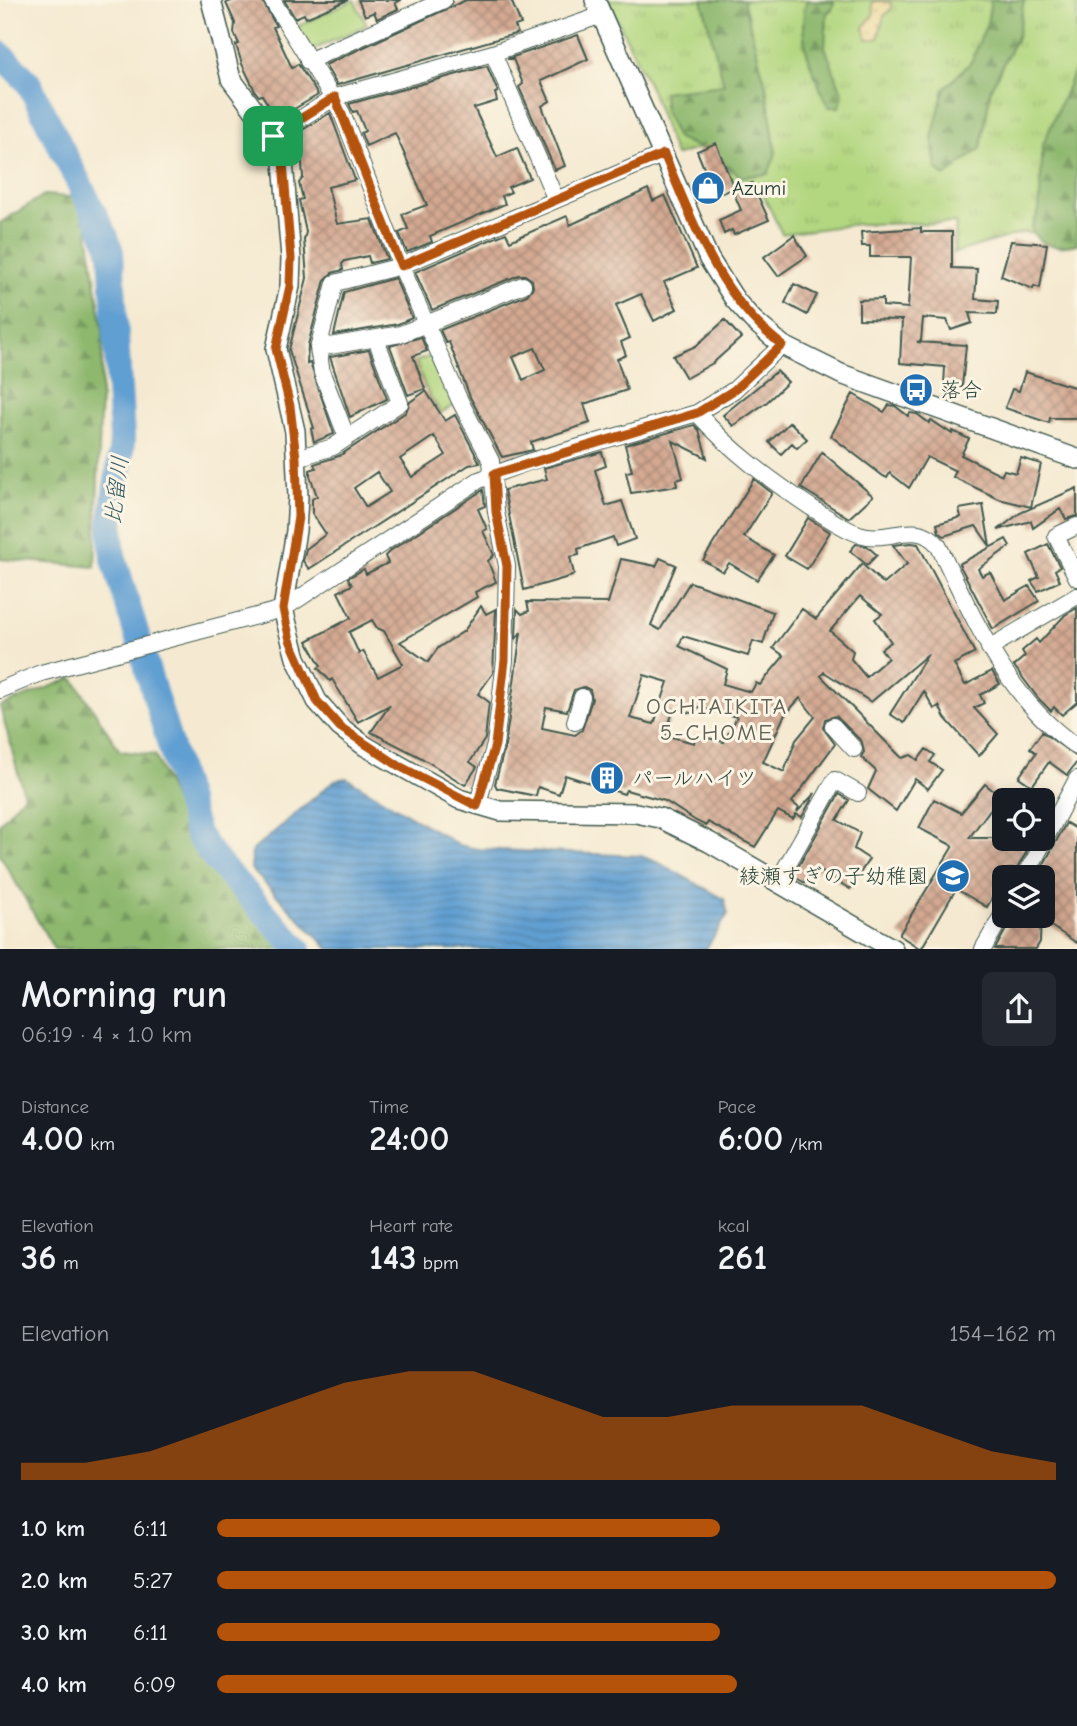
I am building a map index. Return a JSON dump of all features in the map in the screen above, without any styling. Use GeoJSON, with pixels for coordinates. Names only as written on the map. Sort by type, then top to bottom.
{"type":"FeatureCollection","features":[{"type":"Feature","properties":{"kind":"street"},"geometry":{"type":"LineString","coordinates":[[211,0],[235,86],[273,136],[283,162],[291,258],[290,286],[276,349],[290,406],[296,458],[298,517],[283,609],[296,658],[326,714],[365,746],[477,806],[500,811],[636,813],[681,826],[777,883],[871,944],[893,949]]}},
{"type":"Feature","properties":{"kind":"street"},"geometry":{"type":"LineString","coordinates":[[272,0],[308,61],[335,97],[401,266],[459,399],[491,461],[496,512],[507,566],[505,660],[496,735],[477,806]]}},
{"type":"Feature","properties":{"kind":"street"},"geometry":{"type":"LineString","coordinates":[[308,61],[444,0]]}},
{"type":"Feature","properties":{"kind":"street"},"geometry":{"type":"LineString","coordinates":[[273,136],[335,97],[493,53],[598,8],[709,259],[735,300],[782,345],[841,374],[1077,459]]}},
{"type":"Feature","properties":{"kind":"street"},"geometry":{"type":"LineString","coordinates":[[493,53],[556,200]]}},
{"type":"Feature","properties":{"kind":"street"},"geometry":{"type":"LineString","coordinates":[[347,438],[323,373],[318,348],[335,283],[401,266],[664,154]]}},
{"type":"Feature","properties":{"kind":"street"},"geometry":{"type":"LineString","coordinates":[[318,348],[376,339],[428,325],[523,285]]}},
{"type":"Feature","properties":{"kind":"street"},"geometry":{"type":"LineString","coordinates":[[296,458],[333,447],[400,403],[376,339]]}},
{"type":"Feature","properties":{"kind":"street"},"geometry":{"type":"LineString","coordinates":[[0,690],[41,673],[283,609],[473,484],[494,474],[697,413],[734,390],[782,345]]}},
{"type":"Feature","properties":{"kind":"street"},"geometry":{"type":"LineString","coordinates":[[697,413],[724,444],[757,471],[846,528],[876,538],[912,530],[931,536],[938,545],[998,667],[1037,716],[1077,747]]}},
{"type":"Feature","properties":{"kind":"street"},"geometry":{"type":"LineString","coordinates":[[1077,526],[1056,536],[1077,578]]}},
{"type":"Feature","properties":{"kind":"street"},"geometry":{"type":"LineString","coordinates":[[989,648],[1077,596]]}},
{"type":"Feature","properties":{"kind":"street"},"geometry":{"type":"LineString","coordinates":[[575,722],[582,697]]}},
{"type":"Feature","properties":{"kind":"street"},"geometry":{"type":"LineString","coordinates":[[833,726],[854,748]]}},
{"type":"Feature","properties":{"kind":"street"},"geometry":{"type":"LineString","coordinates":[[1031,865],[1077,779]]}},
{"type":"Feature","properties":{"kind":"street"},"geometry":{"type":"LineString","coordinates":[[777,883],[835,780],[858,793]]}},
{"type":"Feature","properties":{"kind":"street"},"geometry":{"type":"LineString","coordinates":[[983,949],[995,928]]}},
{"type":"Feature","properties":{"kind":"green space"},"geometry":{"type":"Polygon","coordinates":[[[354,0],[367,25],[313,50],[306,48],[294,28],[354,0]]]}},
{"type":"Feature","properties":{"kind":"green space"},"geometry":{"type":"Polygon","coordinates":[[[608,0],[1077,0],[1077,243],[1024,232],[954,253],[956,223],[857,224],[782,234],[762,192],[741,200],[717,142],[675,156],[651,90],[608,0]]]}},
{"type":"Feature","properties":{"kind":"green space"},"geometry":{"type":"Polygon","coordinates":[[[702,0],[743,0],[766,86],[776,153],[768,174],[741,177],[715,155],[677,138],[664,111],[663,92],[724,85],[702,0]]]}},
{"type":"Feature","properties":{"kind":"green space"},"geometry":{"type":"Polygon","coordinates":[[[807,0],[834,2],[832,10],[827,12],[825,47],[843,96],[839,107],[829,107],[808,55],[803,27],[807,0]]]}},
{"type":"Feature","properties":{"kind":"green space"},"geometry":{"type":"Polygon","coordinates":[[[991,0],[1024,0],[1018,35],[991,88],[981,148],[945,176],[936,169],[932,138],[944,89],[971,62],[987,23],[991,0]]]}},
{"type":"Feature","properties":{"kind":"green space"},"geometry":{"type":"Polygon","coordinates":[[[1077,64],[1077,244],[1056,246],[1039,240],[1031,228],[1039,211],[1043,145],[1077,64]]]}},
{"type":"Feature","properties":{"kind":"green space"},"geometry":{"type":"Polygon","coordinates":[[[44,195],[83,198],[103,332],[95,567],[0,559],[0,223],[44,195]]]}},
{"type":"Feature","properties":{"kind":"green space"},"geometry":{"type":"Polygon","coordinates":[[[434,355],[457,403],[441,413],[427,391],[416,361],[434,355]]]}},
{"type":"Feature","properties":{"kind":"green space"},"geometry":{"type":"Polygon","coordinates":[[[73,678],[120,751],[155,755],[198,857],[288,949],[54,949],[0,855],[0,823],[24,795],[0,706],[73,678]]]}},
{"type":"Feature","properties":{"kind":"sand"},"geometry":{"type":"Polygon","coordinates":[[[875,1],[889,1],[892,8],[884,16],[878,39],[867,39],[864,27],[874,13],[872,4],[875,1]]]}},
{"type":"Feature","properties":{"kind":"water"},"geometry":{"type":"Polygon","coordinates":[[[347,778],[459,845],[478,849],[641,856],[724,899],[728,914],[706,949],[329,949],[251,869],[252,851],[335,780],[347,778]]]}},
{"type":"Feature","properties":{"kind":"building"},"geometry":{"type":"Polygon","coordinates":[[[234,0],[262,0],[276,26],[273,27],[292,68],[298,64],[318,95],[277,119],[262,95],[259,96],[255,91],[242,64],[236,45],[239,44],[234,33],[235,23],[226,3],[234,0]]]}},
{"type":"Feature","properties":{"kind":"building"},"geometry":{"type":"Polygon","coordinates":[[[284,0],[348,0],[306,18],[304,14],[295,18],[284,0]]]}},
{"type":"Feature","properties":{"kind":"building"},"geometry":{"type":"Polygon","coordinates":[[[358,0],[401,0],[395,3],[398,9],[377,19],[374,12],[365,16],[358,0]]]}},
{"type":"Feature","properties":{"kind":"building"},"geometry":{"type":"Polygon","coordinates":[[[466,0],[511,0],[521,24],[515,26],[518,33],[337,85],[325,65],[466,0]]]}},
{"type":"Feature","properties":{"kind":"building"},"geometry":{"type":"Polygon","coordinates":[[[578,35],[588,59],[541,81],[550,101],[542,106],[565,166],[555,170],[519,87],[523,84],[513,59],[507,59],[578,35]]]}},
{"type":"Feature","properties":{"kind":"building"},"geometry":{"type":"Polygon","coordinates":[[[487,66],[498,92],[495,93],[497,101],[474,108],[497,157],[517,148],[530,178],[508,187],[511,192],[502,196],[505,204],[430,236],[432,242],[407,252],[399,233],[408,229],[402,214],[427,205],[395,133],[366,146],[361,133],[365,131],[357,111],[353,112],[349,104],[487,66]]]}},
{"type":"Feature","properties":{"kind":"building"},"geometry":{"type":"Polygon","coordinates":[[[330,113],[355,180],[328,187],[337,224],[372,219],[387,259],[370,263],[368,256],[345,261],[342,264],[343,270],[332,273],[325,280],[308,345],[307,364],[310,363],[334,434],[314,442],[311,429],[314,428],[289,350],[307,278],[304,240],[306,232],[299,200],[303,199],[299,183],[303,178],[302,163],[293,136],[330,113]]]}},
{"type":"Feature","properties":{"kind":"building"},"geometry":{"type":"Polygon","coordinates":[[[716,143],[734,188],[722,193],[718,183],[710,183],[697,151],[716,143]]]}},
{"type":"Feature","properties":{"kind":"building"},"geometry":{"type":"Polygon","coordinates":[[[752,183],[769,220],[734,235],[732,230],[724,234],[719,220],[741,210],[733,191],[752,183]]]}},
{"type":"Feature","properties":{"kind":"building"},"geometry":{"type":"Polygon","coordinates":[[[648,189],[653,201],[665,195],[697,268],[664,282],[677,309],[654,321],[641,294],[616,305],[630,338],[621,342],[626,355],[617,359],[627,390],[584,404],[590,423],[531,442],[533,450],[502,457],[470,397],[449,342],[446,343],[440,330],[527,295],[533,287],[532,280],[525,275],[519,275],[432,310],[415,272],[506,233],[510,241],[567,216],[570,225],[648,189]],[[535,348],[513,357],[523,380],[545,370],[535,348]]]}},
{"type":"Feature","properties":{"kind":"building"},"geometry":{"type":"Polygon","coordinates":[[[921,228],[921,232],[952,232],[952,268],[977,269],[975,299],[998,301],[997,314],[969,313],[972,323],[951,330],[947,320],[923,318],[921,341],[917,342],[966,345],[962,387],[944,386],[945,367],[900,363],[902,320],[859,319],[859,300],[883,299],[883,306],[908,308],[911,257],[870,257],[870,246],[862,246],[861,232],[921,228]]]}},
{"type":"Feature","properties":{"kind":"building"},"geometry":{"type":"Polygon","coordinates":[[[794,235],[807,256],[778,276],[764,257],[794,235]]]}},
{"type":"Feature","properties":{"kind":"building"},"geometry":{"type":"Polygon","coordinates":[[[1011,241],[1047,244],[1040,288],[1034,286],[1033,289],[1001,276],[1011,241]]]}},
{"type":"Feature","properties":{"kind":"building"},"geometry":{"type":"Polygon","coordinates":[[[395,278],[412,318],[398,324],[334,335],[344,292],[395,278]]]}},
{"type":"Feature","properties":{"kind":"building"},"geometry":{"type":"Polygon","coordinates":[[[794,284],[817,295],[807,315],[785,303],[794,284]]]}},
{"type":"Feature","properties":{"kind":"building"},"geometry":{"type":"Polygon","coordinates":[[[725,320],[741,338],[713,363],[686,378],[673,356],[696,346],[725,320]]]}},
{"type":"Feature","properties":{"kind":"building"},"geometry":{"type":"Polygon","coordinates":[[[421,337],[427,351],[413,356],[425,389],[408,395],[390,346],[421,337]]]}},
{"type":"Feature","properties":{"kind":"building"},"geometry":{"type":"Polygon","coordinates":[[[369,350],[387,399],[350,417],[330,357],[369,350]]]}},
{"type":"Feature","properties":{"kind":"building"},"geometry":{"type":"Polygon","coordinates":[[[777,371],[788,382],[767,402],[733,426],[723,415],[777,371]]]}},
{"type":"Feature","properties":{"kind":"building"},"geometry":{"type":"Polygon","coordinates":[[[1025,372],[1077,388],[1077,418],[1050,418],[1049,423],[1005,408],[1012,389],[1019,391],[1025,372]]]}},
{"type":"Feature","properties":{"kind":"building"},"geometry":{"type":"Polygon","coordinates":[[[426,391],[445,421],[455,415],[480,463],[469,465],[309,569],[303,561],[306,549],[326,534],[312,513],[312,499],[317,496],[310,470],[316,468],[314,464],[339,456],[406,412],[410,402],[426,391]],[[434,436],[400,459],[412,477],[446,455],[434,436]],[[377,472],[354,488],[366,507],[390,492],[377,472]]]}},
{"type":"Feature","properties":{"kind":"building"},"geometry":{"type":"Polygon","coordinates":[[[853,394],[884,412],[889,405],[895,406],[908,416],[910,413],[917,414],[929,423],[931,420],[952,434],[953,431],[969,439],[961,455],[1002,475],[1004,470],[1016,473],[1021,458],[1041,464],[1031,507],[999,499],[953,477],[956,471],[927,457],[909,488],[890,473],[887,478],[883,476],[831,436],[853,394]]]}},
{"type":"Feature","properties":{"kind":"building"},"geometry":{"type":"Polygon","coordinates":[[[790,422],[807,439],[797,448],[792,443],[781,454],[769,442],[790,422]]]}},
{"type":"Feature","properties":{"kind":"building"},"geometry":{"type":"Polygon","coordinates":[[[694,425],[699,430],[707,458],[673,441],[683,478],[676,480],[677,486],[631,493],[626,472],[632,471],[625,445],[694,425]]]}},
{"type":"Feature","properties":{"kind":"building"},"geometry":{"type":"Polygon","coordinates":[[[602,452],[606,466],[595,470],[606,506],[622,501],[635,539],[616,546],[613,537],[578,549],[579,555],[570,557],[574,574],[572,576],[524,590],[504,490],[547,479],[544,468],[602,452]]]}},
{"type":"Feature","properties":{"kind":"building"},"geometry":{"type":"Polygon","coordinates":[[[822,452],[873,496],[849,518],[801,488],[822,452]]]}},
{"type":"Feature","properties":{"kind":"building"},"geometry":{"type":"Polygon","coordinates":[[[754,479],[772,493],[744,537],[774,555],[757,580],[729,563],[723,572],[703,560],[754,479]]]}},
{"type":"Feature","properties":{"kind":"building"},"geometry":{"type":"Polygon","coordinates":[[[1077,488],[1077,516],[1066,519],[1060,509],[1033,528],[1031,521],[998,530],[1020,513],[1077,488]]]}},
{"type":"Feature","properties":{"kind":"building"},"geometry":{"type":"Polygon","coordinates":[[[483,490],[485,506],[478,509],[487,529],[483,531],[494,555],[488,561],[496,582],[475,592],[477,597],[400,642],[428,662],[438,648],[464,631],[481,606],[486,614],[496,609],[493,673],[478,694],[489,702],[485,739],[470,762],[477,767],[465,785],[420,757],[371,732],[390,705],[358,722],[332,679],[330,681],[318,668],[321,666],[307,641],[351,618],[338,592],[352,585],[348,578],[364,569],[366,574],[388,563],[385,556],[483,490]],[[372,620],[349,632],[359,654],[363,651],[378,677],[403,664],[384,631],[377,628],[372,620]]]}},
{"type":"Feature","properties":{"kind":"building"},"geometry":{"type":"Polygon","coordinates":[[[983,505],[990,546],[976,526],[944,536],[939,532],[937,524],[961,517],[959,509],[983,505]]]}},
{"type":"Feature","properties":{"kind":"building"},"geometry":{"type":"Polygon","coordinates":[[[808,518],[830,532],[807,569],[785,556],[808,518]]]}},
{"type":"Feature","properties":{"kind":"building"},"geometry":{"type":"Polygon","coordinates":[[[1006,539],[1010,546],[978,569],[982,576],[990,572],[1005,600],[1029,586],[1039,601],[993,629],[959,564],[1006,539]]]}},
{"type":"Feature","properties":{"kind":"building"},"geometry":{"type":"Polygon","coordinates":[[[856,544],[867,546],[877,555],[867,565],[850,551],[856,544]]]}},
{"type":"Feature","properties":{"kind":"building"},"geometry":{"type":"Polygon","coordinates":[[[918,544],[975,653],[954,664],[965,685],[992,671],[1000,684],[980,695],[984,703],[974,708],[998,734],[979,756],[945,718],[939,706],[934,709],[924,691],[904,723],[890,714],[928,654],[871,702],[824,672],[821,676],[902,758],[911,755],[918,760],[926,749],[935,755],[930,762],[942,770],[928,789],[915,779],[896,811],[868,789],[876,771],[861,757],[864,752],[862,742],[836,716],[825,719],[823,728],[835,744],[792,802],[799,808],[797,812],[815,793],[802,817],[796,814],[793,819],[778,811],[755,847],[708,822],[706,826],[696,821],[665,801],[626,790],[624,794],[565,775],[559,794],[538,787],[536,796],[497,788],[495,784],[505,746],[521,632],[516,639],[517,609],[522,614],[529,611],[527,602],[608,603],[621,559],[656,566],[660,558],[676,565],[651,625],[660,630],[690,582],[773,612],[763,644],[753,641],[748,656],[683,636],[679,646],[727,669],[723,684],[751,692],[756,683],[760,685],[784,656],[773,648],[802,609],[816,619],[862,564],[884,584],[907,564],[893,545],[918,544]],[[860,596],[830,631],[853,651],[851,659],[866,677],[888,658],[881,649],[891,642],[875,619],[882,614],[860,596]],[[644,675],[630,718],[654,724],[668,682],[644,675]],[[584,687],[574,690],[567,711],[546,707],[542,728],[575,735],[582,730],[592,699],[590,690],[584,687]],[[800,698],[784,716],[763,762],[784,772],[796,740],[815,717],[800,698]],[[698,707],[696,714],[674,709],[665,735],[694,743],[696,735],[724,742],[737,717],[698,707]]]}},
{"type":"Feature","properties":{"kind":"building"},"geometry":{"type":"Polygon","coordinates":[[[1048,544],[1060,567],[1055,570],[1060,581],[1038,591],[1031,581],[1039,577],[1028,554],[1048,544]]]}},
{"type":"Feature","properties":{"kind":"building"},"geometry":{"type":"Polygon","coordinates":[[[1077,608],[1077,702],[1062,715],[1054,707],[1051,711],[1038,698],[1014,666],[1025,656],[1022,651],[1036,639],[1039,643],[1065,615],[1077,608]]]}},
{"type":"Feature","properties":{"kind":"building"},"geometry":{"type":"Polygon","coordinates":[[[1042,732],[1077,757],[1077,762],[1067,775],[1049,762],[1032,786],[1019,777],[1036,753],[1030,748],[1042,732]]]}},
{"type":"Feature","properties":{"kind":"building"},"geometry":{"type":"Polygon","coordinates":[[[985,784],[992,790],[992,807],[969,838],[992,838],[992,851],[1027,851],[1019,865],[992,865],[992,898],[987,907],[956,889],[921,949],[899,935],[953,846],[919,828],[934,799],[961,813],[985,784]]]}},
{"type":"Feature","properties":{"kind":"building"},"geometry":{"type":"Polygon","coordinates":[[[839,794],[849,800],[837,820],[860,833],[854,849],[869,859],[850,889],[817,869],[805,883],[793,876],[839,794]]]}},
{"type":"Feature","properties":{"kind":"building"},"geometry":{"type":"Polygon","coordinates":[[[1066,823],[1077,829],[1077,943],[1054,928],[1055,865],[1043,865],[1051,851],[1055,851],[1055,843],[1066,823]]]}},
{"type":"Feature","properties":{"kind":"building"},"geometry":{"type":"Polygon","coordinates":[[[1007,928],[1041,928],[1040,942],[1036,949],[995,949],[1007,928]]]}},
{"type":"Feature","properties":{"kind":"waterway","name":"比留川"},"geometry":{"type":"LineString","coordinates":[[0,54],[28,82],[111,252],[122,437],[111,526],[113,556],[197,834],[215,859],[298,949]]}},
{"type":"Feature","properties":{"kind":"place","name":"Azumi"},"geometry":{"type":"Point","coordinates":[708,188]}},
{"type":"Feature","properties":{"kind":"place","name":"落合"},"geometry":{"type":"Point","coordinates":[916,390]}},
{"type":"Feature","properties":{"kind":"place","name":"パールハイツ"},"geometry":{"type":"Point","coordinates":[607,778]}},
{"type":"Feature","properties":{"kind":"place","name":"綾瀬すぎの子幼稚園"},"geometry":{"type":"Point","coordinates":[953,876]}},
{"type":"Feature","properties":{"kind":"district","name":"OCHIAIKITA 5-CHOME"},"geometry":{"type":"Point","coordinates":[717,719]}},
{"type":"Feature","properties":{"kind":"route"},"geometry":{"type":"LineString","coordinates":[[335,97],[401,266],[664,154],[709,259],[735,300],[782,345],[734,390],[697,413],[494,474],[496,512],[507,566],[505,660],[495,745],[477,806],[399,766],[340,727],[317,701],[290,640],[283,609],[284,589],[298,517],[295,431],[276,349],[290,286],[291,258],[283,162],[273,136],[335,97]]}}]}
